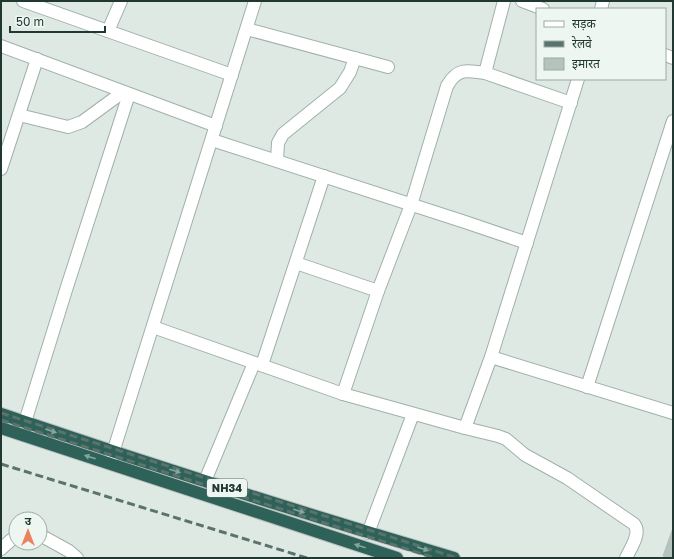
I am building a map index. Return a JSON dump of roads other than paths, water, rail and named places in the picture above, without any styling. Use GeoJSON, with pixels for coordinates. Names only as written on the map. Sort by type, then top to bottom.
{"type":"FeatureCollection","features":[{"type":"Feature","properties":{"kind":"highway","name":"NH34"},"geometry":{"type":"LineString","coordinates":[[1,414],[25,422],[112,458],[397,558]]}},
{"type":"Feature","properties":{"kind":"highway","name":"NH34"},"geometry":{"type":"LineString","coordinates":[[1,428],[205,481],[368,533],[454,558]]}},
{"type":"Feature","properties":{"kind":"street"},"geometry":{"type":"LineString","coordinates":[[22,1],[232,75]]}},
{"type":"Feature","properties":{"kind":"street"},"geometry":{"type":"LineString","coordinates":[[108,31],[121,1]]}},
{"type":"Feature","properties":{"kind":"street"},"geometry":{"type":"LineString","coordinates":[[112,458],[255,1]]}},
{"type":"Feature","properties":{"kind":"street"},"geometry":{"type":"LineString","coordinates":[[485,73],[504,1]]}},
{"type":"Feature","properties":{"kind":"street"},"geometry":{"type":"LineString","coordinates":[[522,1],[540,8]]}},
{"type":"Feature","properties":{"kind":"street"},"geometry":{"type":"LineString","coordinates":[[247,29],[388,67]]}},
{"type":"Feature","properties":{"kind":"street"},"geometry":{"type":"LineString","coordinates":[[1,46],[216,126]]}},
{"type":"Feature","properties":{"kind":"street"},"geometry":{"type":"LineString","coordinates":[[277,160],[278,143],[283,134],[340,88],[350,72],[355,58]]}},
{"type":"Feature","properties":{"kind":"street"},"geometry":{"type":"LineString","coordinates":[[1,169],[37,59]]}},
{"type":"Feature","properties":{"kind":"street"},"geometry":{"type":"LineString","coordinates":[[343,394],[378,291],[411,205],[447,86],[451,79],[461,72],[474,71],[485,73],[571,103]]}},
{"type":"Feature","properties":{"kind":"street"},"geometry":{"type":"LineString","coordinates":[[465,428],[491,357],[578,80]]}},
{"type":"Feature","properties":{"kind":"street"},"geometry":{"type":"LineString","coordinates":[[19,115],[63,126],[74,126],[126,93]]}},
{"type":"Feature","properties":{"kind":"street"},"geometry":{"type":"LineString","coordinates":[[25,422],[126,93]]}},
{"type":"Feature","properties":{"kind":"street"},"geometry":{"type":"LineString","coordinates":[[587,387],[673,121]]}},
{"type":"Feature","properties":{"kind":"street"},"geometry":{"type":"LineString","coordinates":[[212,140],[527,243]]}},
{"type":"Feature","properties":{"kind":"street"},"geometry":{"type":"LineString","coordinates":[[205,481],[258,364],[296,262],[324,176]]}},
{"type":"Feature","properties":{"kind":"street"},"geometry":{"type":"LineString","coordinates":[[296,262],[378,291]]}},
{"type":"Feature","properties":{"kind":"street"},"geometry":{"type":"LineString","coordinates":[[153,327],[343,394],[506,439],[520,452],[567,478],[634,524],[637,533],[626,558]]}},
{"type":"Feature","properties":{"kind":"street"},"geometry":{"type":"LineString","coordinates":[[491,357],[673,413]]}},
{"type":"Feature","properties":{"kind":"street"},"geometry":{"type":"LineString","coordinates":[[368,533],[413,414]]}},
{"type":"Feature","properties":{"kind":"street"},"geometry":{"type":"LineString","coordinates":[[1,549],[8,539]]}},
{"type":"Feature","properties":{"kind":"street"},"geometry":{"type":"LineString","coordinates":[[48,539],[69,551],[77,558]]}},
{"type":"Feature","properties":{"kind":"railway"},"geometry":{"type":"LineString","coordinates":[[1,413],[457,558]]}},
{"type":"Feature","properties":{"kind":"railway"},"geometry":{"type":"LineString","coordinates":[[1,420],[435,558]]}},
{"type":"Feature","properties":{"kind":"railway"},"geometry":{"type":"LineString","coordinates":[[1,464],[307,558]]}}]}
